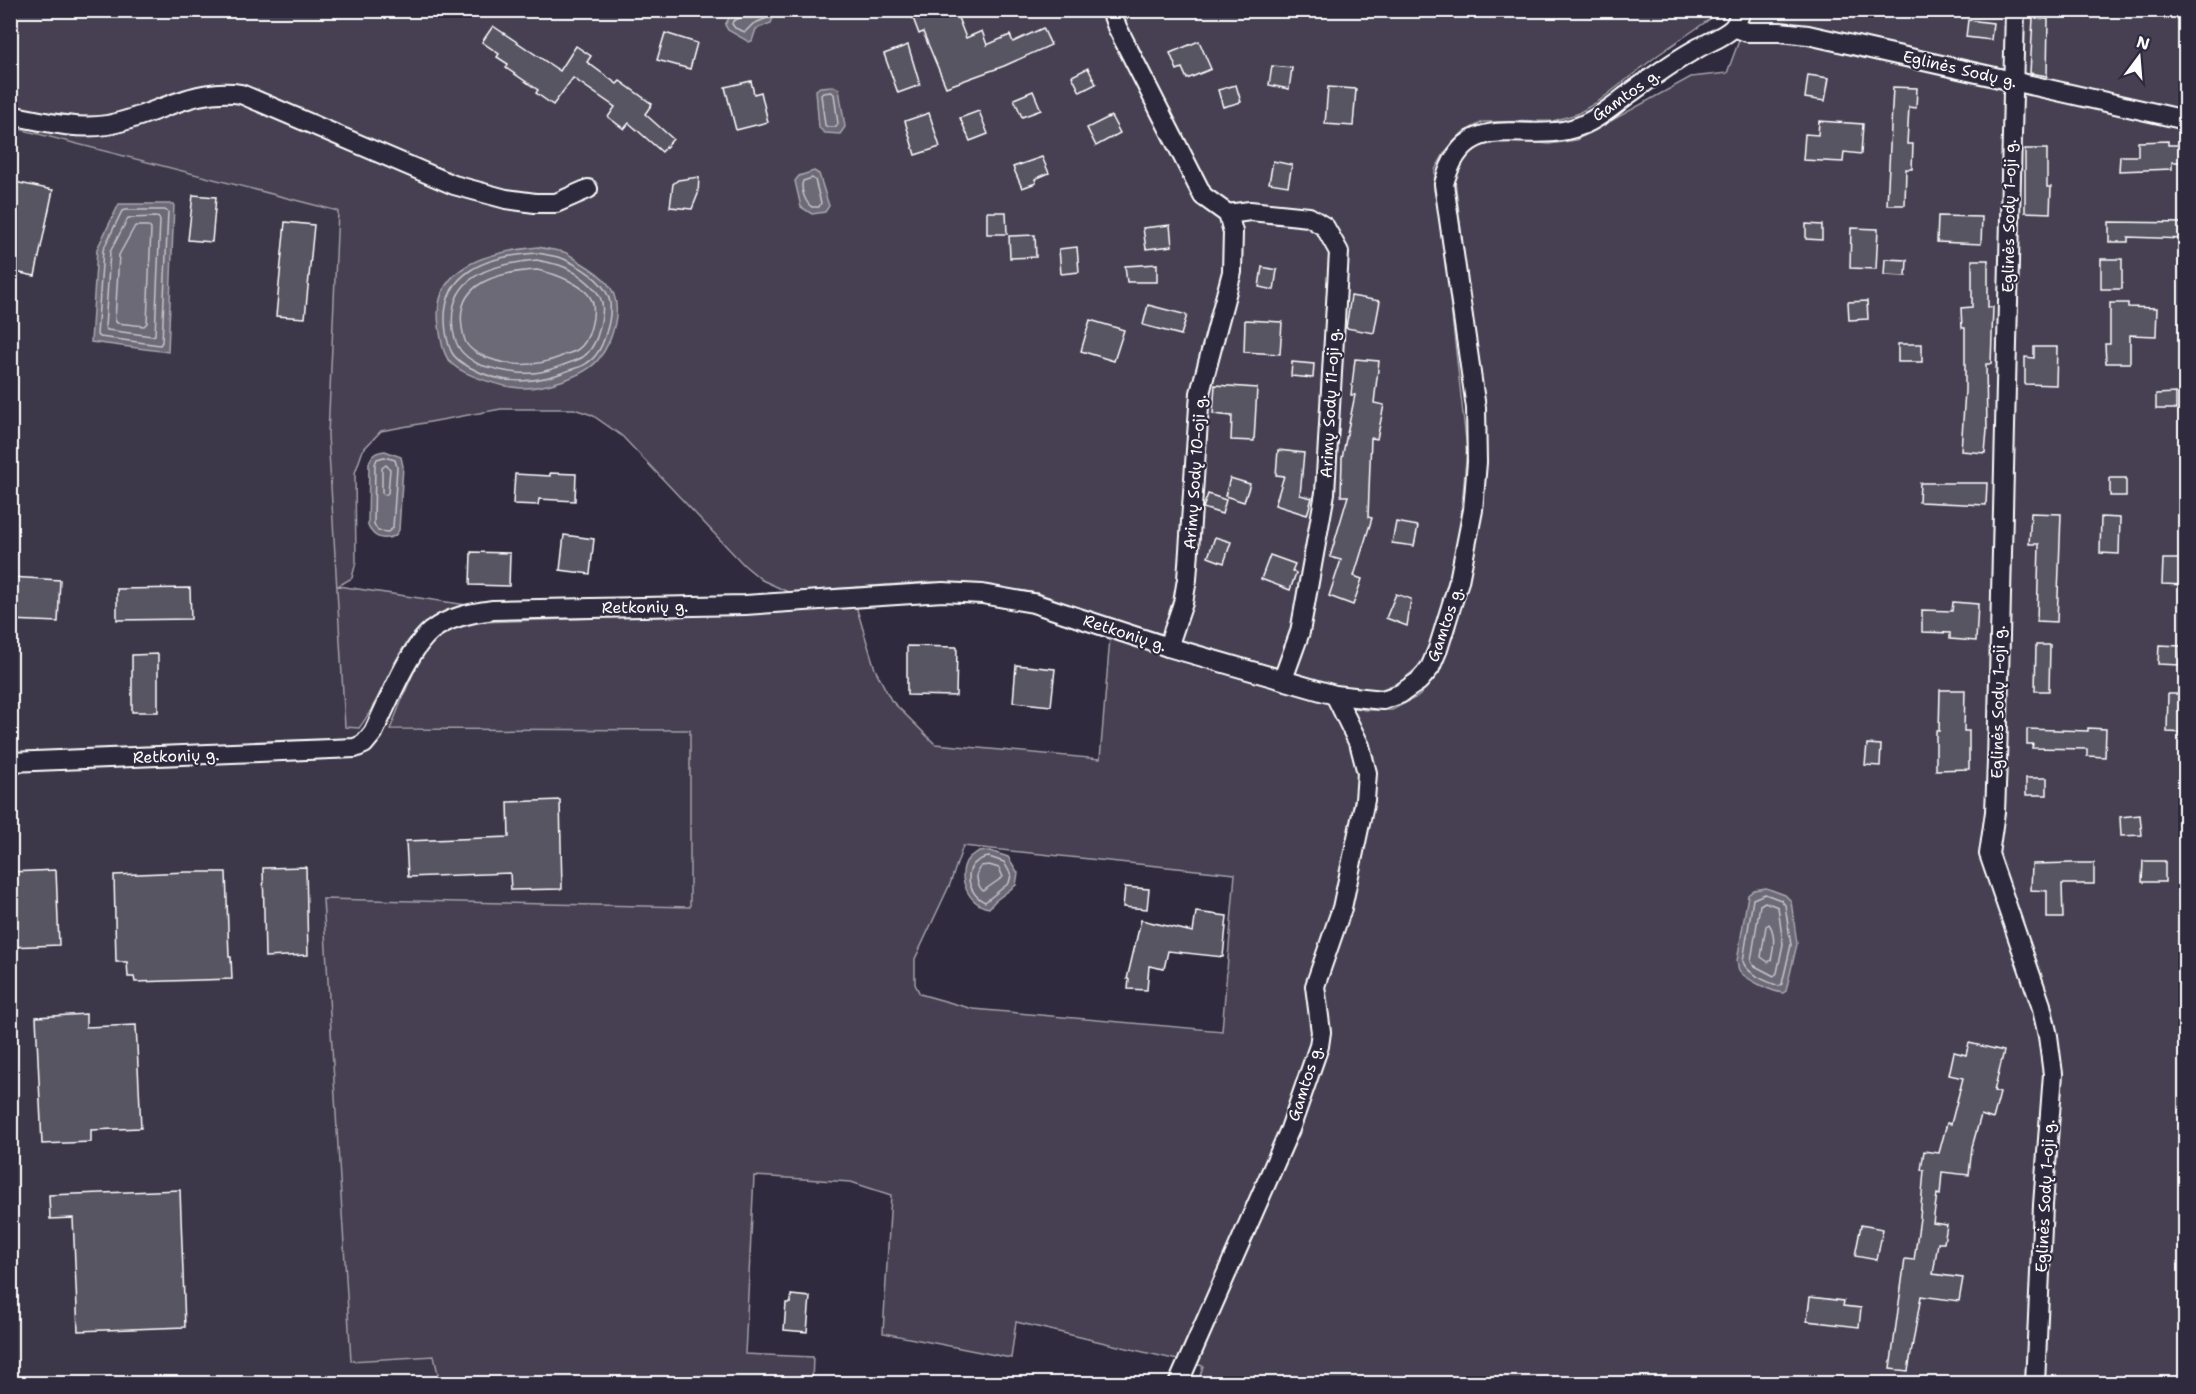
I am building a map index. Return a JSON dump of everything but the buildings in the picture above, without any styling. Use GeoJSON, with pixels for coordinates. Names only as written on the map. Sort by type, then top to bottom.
{"type":"FeatureCollection","features":[{"type":"Feature","properties":{"kind":"street"},"geometry":{"type":"LineString","coordinates":[[1111,10],[1117,27],[1203,196],[1228,214]]}},
{"type":"Feature","properties":{"kind":"street","name":"Eglinės Sodų 1-oji g."},"geometry":{"type":"LineString","coordinates":[[2014,10],[1997,771],[1995,812],[1989,854],[2041,1005],[2053,1074],[2043,1205],[2035,1383]]}},
{"type":"Feature","properties":{"kind":"street","name":"Eglinės Sodų g."},"geometry":{"type":"LineString","coordinates":[[1738,19],[1747,32],[1808,35],[2186,120]]}},
{"type":"Feature","properties":{"kind":"street","name":"Gamtos g."},"geometry":{"type":"LineString","coordinates":[[1335,695],[1383,700],[1400,694],[1419,681],[1430,668],[1438,649],[1459,581],[1473,510],[1477,462],[1476,408],[1444,184],[1449,167],[1459,149],[1475,137],[1500,132],[1551,133],[1581,126],[1611,108],[1675,60],[1738,19]]}},
{"type":"Feature","properties":{"kind":"street"},"geometry":{"type":"LineString","coordinates":[[10,115],[67,125],[106,125],[147,114],[197,95],[226,92],[241,94],[454,185],[506,199],[556,203],[588,189]]}},
{"type":"Feature","properties":{"kind":"street","name":"Arimų Sodų 11-oji g."},"geometry":{"type":"LineString","coordinates":[[1228,214],[1250,211],[1309,217],[1325,227],[1339,252],[1325,493],[1300,632],[1283,679]]}},
{"type":"Feature","properties":{"kind":"street","name":"Arimų Sodų 10-oji g."},"geometry":{"type":"LineString","coordinates":[[1168,647],[1183,603],[1187,579],[1200,393],[1232,272],[1233,232],[1228,214]]}},
{"type":"Feature","properties":{"kind":"street","name":"Retkonių g."},"geometry":{"type":"LineString","coordinates":[[10,762],[355,748],[364,744],[373,733],[417,645],[430,631],[448,620],[493,610],[745,605],[943,592],[982,594],[1033,603],[1168,647],[1335,695]]}},
{"type":"Feature","properties":{"kind":"street","name":"Gamtos g."},"geometry":{"type":"LineString","coordinates":[[1178,1383],[1290,1129],[1319,1046],[1321,1032],[1315,986],[1342,908],[1365,800],[1367,773],[1360,746],[1335,695]]}},
{"type":"Feature","properties":{"kind":"shaded area"},"geometry":{"type":"Polygon","coordinates":[[[10,11],[1716,11],[1710,19],[1658,55],[1599,101],[1577,114],[1553,121],[1483,122],[1463,132],[1445,152],[1435,170],[1434,190],[1442,228],[1467,449],[1459,539],[1432,644],[1418,667],[1400,682],[1380,690],[1348,689],[1091,613],[1038,593],[970,584],[929,582],[788,592],[762,580],[744,565],[622,436],[592,415],[574,409],[501,409],[381,431],[363,450],[355,473],[356,562],[352,578],[338,586],[467,605],[437,616],[416,631],[398,657],[376,701],[359,728],[345,727],[328,435],[338,211],[11,127],[10,11]]]}},
{"type":"Feature","properties":{"kind":"shaded area"},"geometry":{"type":"Polygon","coordinates":[[[1750,11],[2185,11],[2185,1383],[1198,1383],[1203,1366],[1016,1322],[1011,1358],[883,1333],[891,1195],[851,1182],[754,1176],[745,1354],[813,1357],[812,1383],[440,1383],[434,1356],[351,1361],[323,899],[690,907],[690,730],[390,729],[420,660],[438,636],[455,626],[480,622],[780,612],[856,606],[875,669],[891,700],[935,744],[1100,759],[1110,638],[1333,703],[1365,710],[1392,710],[1419,696],[1434,679],[1454,634],[1481,510],[1484,429],[1455,180],[1459,166],[1468,152],[1484,143],[1502,139],[1549,144],[1576,140],[1691,77],[1727,73],[1750,11]],[[963,846],[950,884],[915,959],[915,984],[920,994],[973,1009],[1222,1031],[1235,874],[963,846]]]}},
{"type":"Feature","properties":{"kind":"shaded area"},"geometry":{"type":"Polygon","coordinates":[[[10,127],[338,211],[328,435],[345,727],[690,730],[690,908],[323,899],[351,1361],[434,1356],[440,1383],[11,1383],[10,127]]]}},
{"type":"Feature","properties":{"kind":"water"},"geometry":{"type":"Polygon","coordinates":[[[745,10],[774,11],[775,13],[771,23],[756,29],[752,41],[749,42],[728,30],[725,25],[730,16],[745,10]]]}},
{"type":"Feature","properties":{"kind":"water"},"geometry":{"type":"Polygon","coordinates":[[[833,86],[839,89],[845,127],[840,134],[825,133],[819,128],[816,90],[820,87],[833,86]]]}},
{"type":"Feature","properties":{"kind":"water"},"geometry":{"type":"Polygon","coordinates":[[[814,171],[819,174],[829,206],[825,212],[812,214],[801,207],[795,181],[799,176],[814,171]]]}},
{"type":"Feature","properties":{"kind":"water"},"geometry":{"type":"Polygon","coordinates":[[[119,204],[174,204],[168,352],[91,342],[97,249],[119,204]]]}},
{"type":"Feature","properties":{"kind":"water"},"geometry":{"type":"Polygon","coordinates":[[[538,247],[568,254],[602,278],[613,293],[616,302],[615,323],[608,343],[598,360],[573,377],[529,388],[512,387],[474,377],[452,364],[444,351],[439,326],[439,305],[444,289],[454,276],[484,258],[538,247]]]}},
{"type":"Feature","properties":{"kind":"water"},"geometry":{"type":"Polygon","coordinates":[[[385,451],[401,457],[403,466],[399,530],[395,536],[386,538],[375,536],[368,525],[369,463],[375,454],[385,451]]]}},
{"type":"Feature","properties":{"kind":"water"},"geometry":{"type":"Polygon","coordinates":[[[990,851],[1008,857],[1018,873],[1016,885],[989,908],[973,900],[964,883],[963,874],[964,865],[969,858],[978,852],[990,851]]]}},
{"type":"Feature","properties":{"kind":"water"},"geometry":{"type":"Polygon","coordinates":[[[1766,888],[1785,895],[1791,901],[1797,944],[1786,991],[1783,993],[1752,981],[1739,970],[1737,961],[1748,895],[1754,890],[1766,888]]]}}]}
